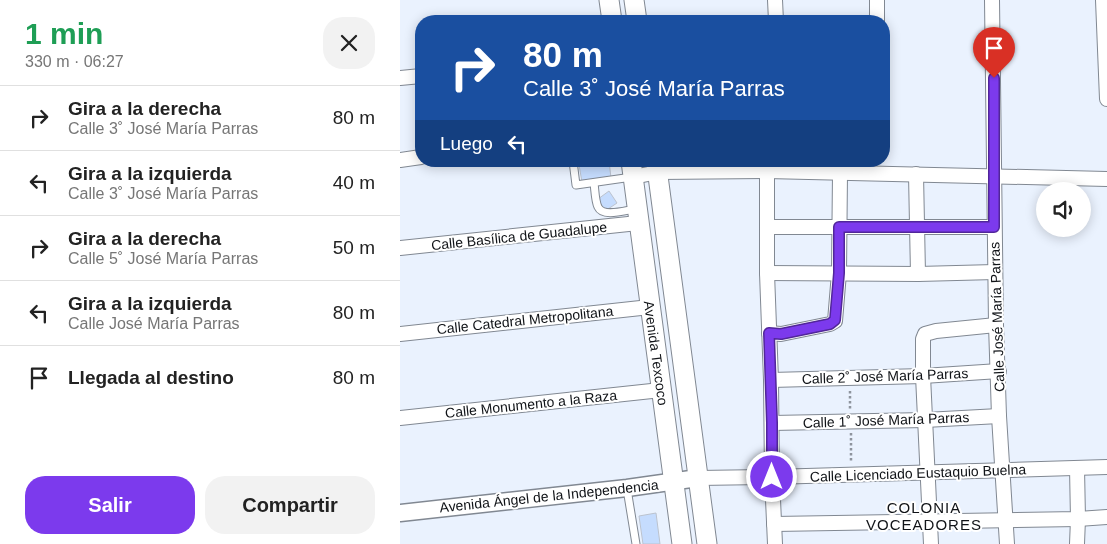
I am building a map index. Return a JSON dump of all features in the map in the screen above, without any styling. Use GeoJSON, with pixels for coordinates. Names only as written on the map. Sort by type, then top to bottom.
{"type":"FeatureCollection","features":[{"type":"Feature","properties":{"kind":"main road"},"geometry":{"type":"LineString","coordinates":[[609,0],[611,15]]}},
{"type":"Feature","properties":{"kind":"main road"},"geometry":{"type":"LineString","coordinates":[[634,0],[636,15]]}},
{"type":"Feature","properties":{"kind":"main road","name":"Avenida Texcoco"},"geometry":{"type":"LineString","coordinates":[[657,167],[707,544]]}},
{"type":"Feature","properties":{"kind":"main road","name":"Avenida Texcoco"},"geometry":{"type":"LineString","coordinates":[[632,169],[682,544]]}},
{"type":"Feature","properties":{"kind":"street"},"geometry":{"type":"LineString","coordinates":[[775,0],[776,15]]}},
{"type":"Feature","properties":{"kind":"street"},"geometry":{"type":"LineString","coordinates":[[878,0],[878,15]]}},
{"type":"Feature","properties":{"kind":"street","name":"Calle José María Parras"},"geometry":{"type":"LineString","coordinates":[[992,0],[996,325],[999,416],[1007,544]]}},
{"type":"Feature","properties":{"kind":"street"},"geometry":{"type":"LineString","coordinates":[[1103,0],[1107,99]]}},
{"type":"Feature","properties":{"kind":"street"},"geometry":{"type":"LineString","coordinates":[[400,78],[415,77]]}},
{"type":"Feature","properties":{"kind":"street"},"geometry":{"type":"LineString","coordinates":[[400,160],[415,158]]}},
{"type":"Feature","properties":{"kind":"street"},"geometry":{"type":"LineString","coordinates":[[632,169],[657,167],[775,168],[840,173],[878,168],[916,174],[1107,179]]}},
{"type":"Feature","properties":{"kind":"street"},"geometry":{"type":"LineString","coordinates":[[775,168],[767,228],[775,544]]}},
{"type":"Feature","properties":{"kind":"street"},"geometry":{"type":"LineString","coordinates":[[769,333],[781,334],[833,323],[839,273],[840,173]]}},
{"type":"Feature","properties":{"kind":"street"},"geometry":{"type":"LineString","coordinates":[[916,174],[918,274]]}},
{"type":"Feature","properties":{"kind":"street","name":"Calle Basílica de Guadalupe"},"geometry":{"type":"LineString","coordinates":[[400,248],[637,216]]}},
{"type":"Feature","properties":{"kind":"street"},"geometry":{"type":"LineString","coordinates":[[767,228],[994,227]]}},
{"type":"Feature","properties":{"kind":"street"},"geometry":{"type":"LineString","coordinates":[[767,273],[918,274],[995,272]]}},
{"type":"Feature","properties":{"kind":"street","name":"Calle Catedral Metropolitana"},"geometry":{"type":"LineString","coordinates":[[400,334],[650,307]]}},
{"type":"Feature","properties":{"kind":"street"},"geometry":{"type":"LineString","coordinates":[[931,544],[923,338],[925,334],[936,331],[996,325]]}},
{"type":"Feature","properties":{"kind":"street","name":"Calle 2˚ José María Parras"},"geometry":{"type":"LineString","coordinates":[[771,380],[923,376],[999,371]]}},
{"type":"Feature","properties":{"kind":"street","name":"Calle Monumento a la Raza"},"geometry":{"type":"LineString","coordinates":[[400,418],[661,390]]}},
{"type":"Feature","properties":{"kind":"street","name":"Calle 1˚ José María Parras"},"geometry":{"type":"LineString","coordinates":[[772,423],[925,420],[999,416]]}},
{"type":"Feature","properties":{"kind":"street","name":"Calle Licenciado Eustaquio Buelna"},"geometry":{"type":"LineString","coordinates":[[698,478],[1107,467]]}},
{"type":"Feature","properties":{"kind":"street"},"geometry":{"type":"LineString","coordinates":[[1077,468],[1077,544]]}},
{"type":"Feature","properties":{"kind":"street","name":"Avenida Ángel de la Independencia"},"geometry":{"type":"LineString","coordinates":[[400,513],[627,488],[698,478]]}},
{"type":"Feature","properties":{"kind":"street"},"geometry":{"type":"LineString","coordinates":[[774,524],[1107,517]]}},
{"type":"Feature","properties":{"kind":"lane"},"geometry":{"type":"LineString","coordinates":[[573,167],[576,185],[594,183],[632,169]]}},
{"type":"Feature","properties":{"kind":"lane"},"geometry":{"type":"LineString","coordinates":[[594,183],[597,206],[601,211],[637,216]]}},
{"type":"Feature","properties":{"kind":"lane"},"geometry":{"type":"LineString","coordinates":[[627,488],[636,544]]}},
{"type":"Feature","properties":{"kind":"building"},"geometry":{"type":"Polygon","coordinates":[[[579,167],[610,167],[611,178],[582,182],[579,167]]]}},
{"type":"Feature","properties":{"kind":"building"},"geometry":{"type":"Polygon","coordinates":[[[609,191],[617,203],[605,211],[598,199],[609,191]]]}},
{"type":"Feature","properties":{"kind":"building"},"geometry":{"type":"Polygon","coordinates":[[[656,513],[660,544],[643,544],[639,516],[656,513]]]}},
{"type":"Feature","properties":{"kind":"district","name":"COLONIA VOCEADORES"},"geometry":{"type":"Point","coordinates":[924,516]}},
{"type":"Feature","properties":{"kind":"route"},"geometry":{"type":"LineString","coordinates":[[772,477],[769,333],[781,334],[830,324],[835,320],[839,273],[839,227],[994,227],[994,78]]}}]}
